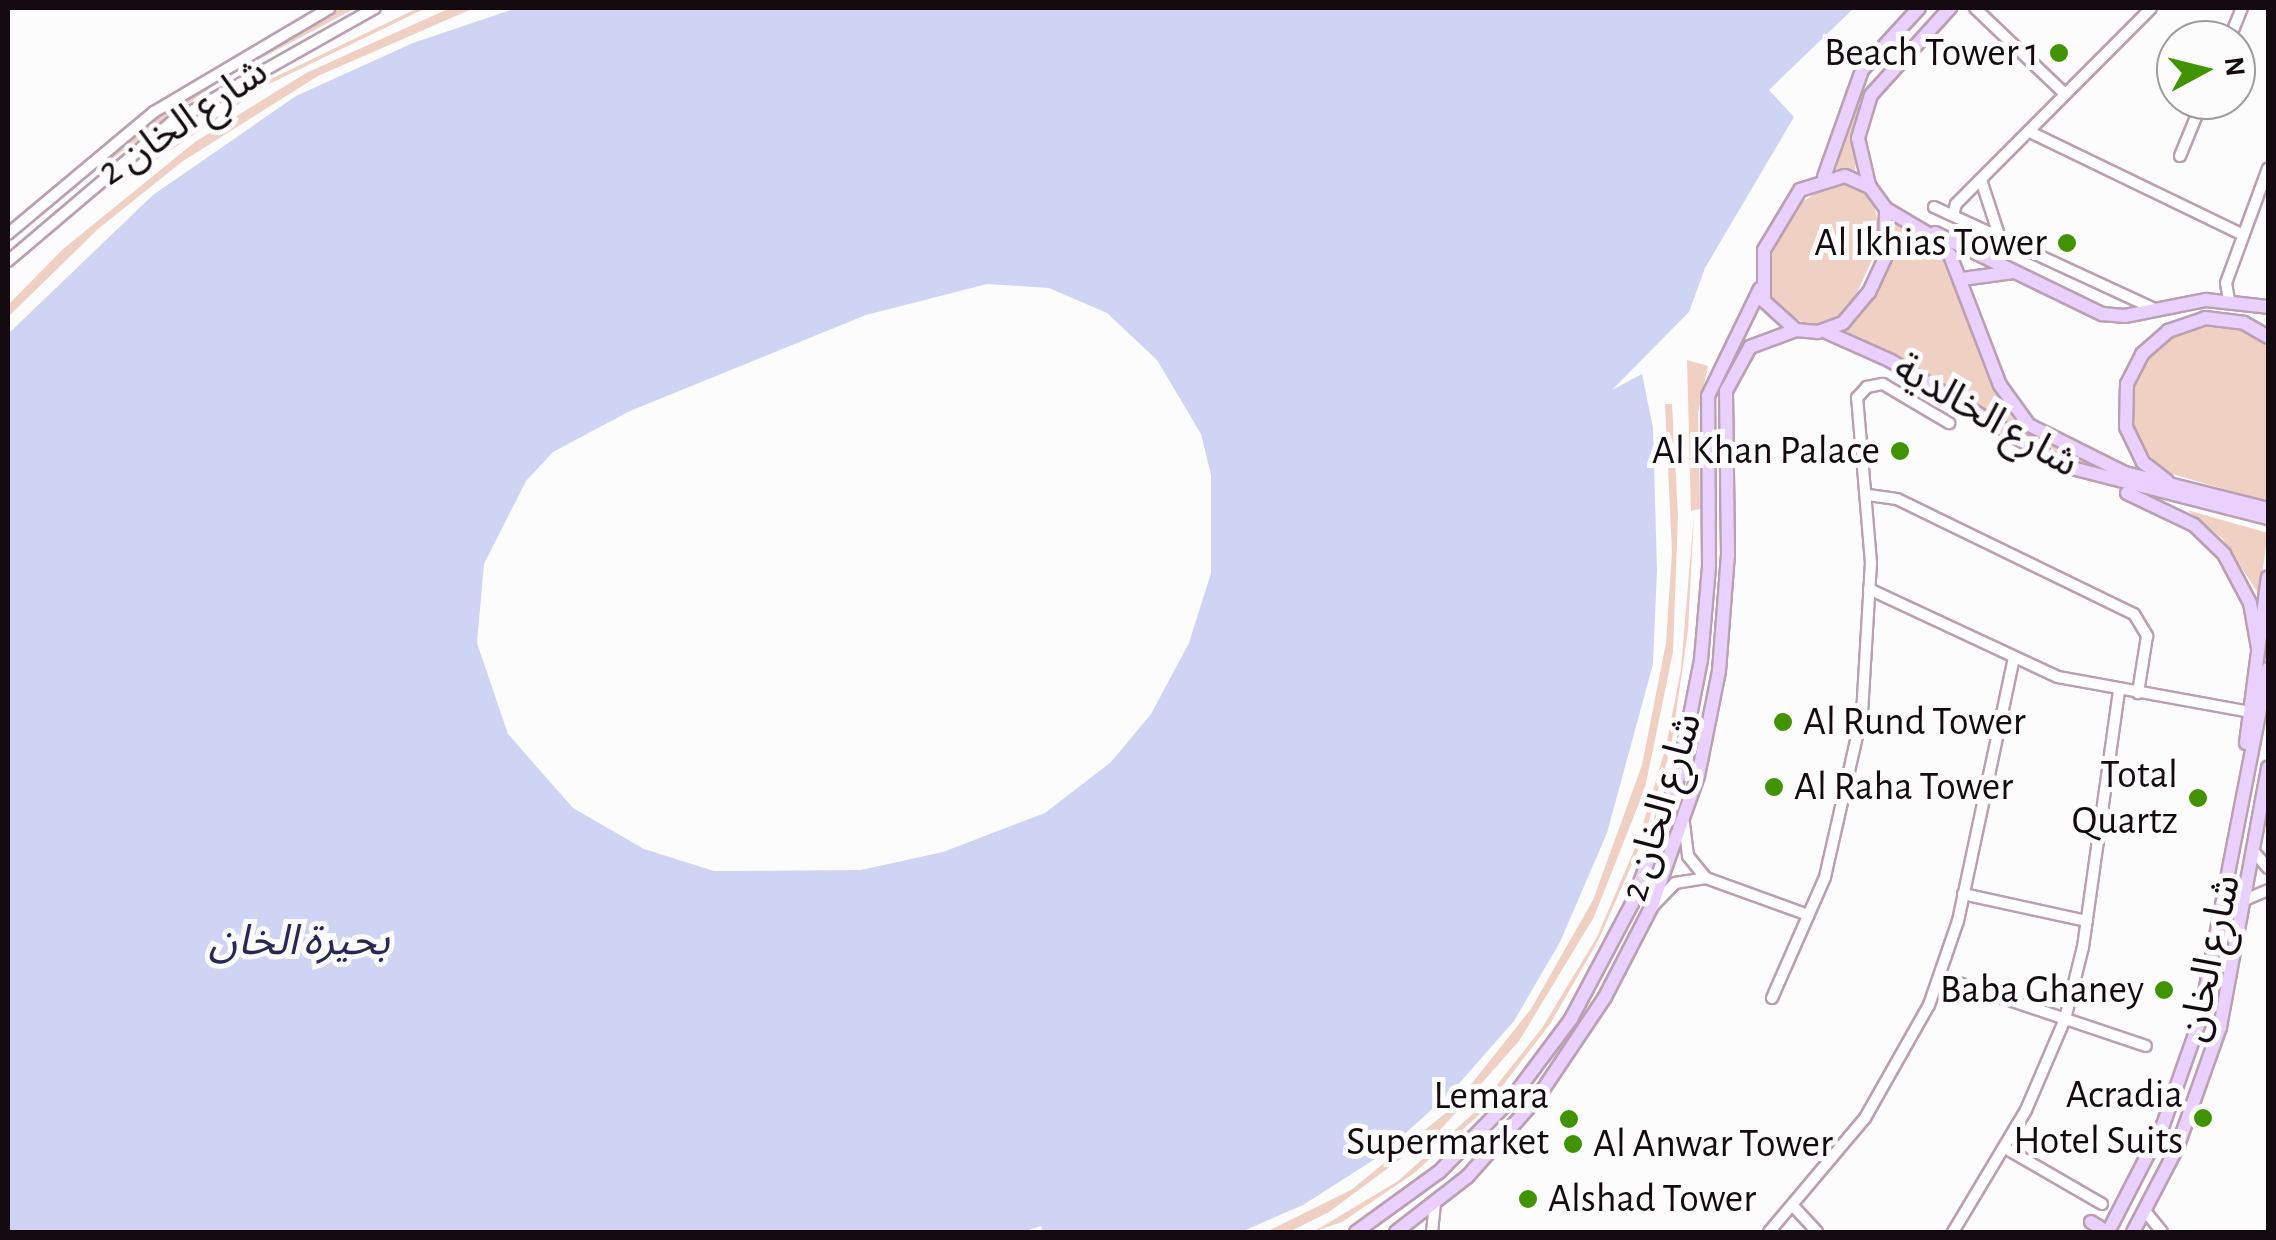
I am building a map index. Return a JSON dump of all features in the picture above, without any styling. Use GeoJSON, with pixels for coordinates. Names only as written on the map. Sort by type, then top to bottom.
{"type":"FeatureCollection","features":[{"type":"Feature","properties":{"kind":"main road"},"geometry":{"type":"LineString","coordinates":[[1824,178],[1862,70],[1919,8]]}},
{"type":"Feature","properties":{"kind":"main road"},"geometry":{"type":"LineString","coordinates":[[1870,187],[1852,178],[1824,178],[1800,190],[1779,218],[1762,260],[1760,288],[1774,316],[1796,330],[1824,331],[1848,319],[1876,281],[1889,236],[1886,209],[1870,187],[1858,138],[1870,95],[1950,8]]}},
{"type":"Feature","properties":{"kind":"main road","name":"شارع الخالدية"},"geometry":{"type":"LineString","coordinates":[[1886,209],[1942,245],[1962,279],[2000,385],[2029,424],[2080,454],[2268,518]]}},
{"type":"Feature","properties":{"kind":"main road"},"geometry":{"type":"LineString","coordinates":[[1918,228],[2102,314],[2156,310],[2206,300],[2268,308]]}},
{"type":"Feature","properties":{"kind":"main road"},"geometry":{"type":"LineString","coordinates":[[1962,279],[2015,272]]}},
{"type":"Feature","properties":{"kind":"main road","name":"شارع الخان 2"},"geometry":{"type":"LineString","coordinates":[[1356,1232],[1440,1172],[1520,1088],[1588,991],[1639,889],[1676,782],[1701,660],[1710,552],[1708,396],[1718,363],[1760,288]]}},
{"type":"Feature","properties":{"kind":"main road"},"geometry":{"type":"LineString","coordinates":[[2178,487],[2150,470],[2128,436],[2124,401],[2137,362],[2160,336],[2196,320],[2235,320],[2268,337]]}},
{"type":"Feature","properties":{"kind":"main road","name":"شارع الخان 2"},"geometry":{"type":"LineString","coordinates":[[1396,1232],[1435,1204],[1538,1097],[1606,998],[1651,908],[1684,823],[1708,732],[1724,630],[1726,391],[1750,347],[1796,330]]}},
{"type":"Feature","properties":{"kind":"main road","name":"شارع الخالدية"},"geometry":{"type":"LineString","coordinates":[[1824,331],[1913,374],[2026,448],[2102,481],[2268,509]]}},
{"type":"Feature","properties":{"kind":"main road"},"geometry":{"type":"LineString","coordinates":[[2102,481],[2179,516],[2215,543],[2245,590],[2258,648]]}},
{"type":"Feature","properties":{"kind":"main road"},"geometry":{"type":"LineString","coordinates":[[2239,818],[2268,578]]}},
{"type":"Feature","properties":{"kind":"main road","name":"شارع الخان"},"geometry":{"type":"LineString","coordinates":[[2108,1232],[2145,1166],[2188,1060],[2212,970],[2268,668]]}},
{"type":"Feature","properties":{"kind":"main road","name":"شارع الخان"},"geometry":{"type":"LineString","coordinates":[[2137,1232],[2206,1074],[2247,900],[2268,766]]}},
{"type":"Feature","properties":{"kind":"main road"},"geometry":{"type":"LineString","coordinates":[[2194,966],[2212,970]]}},
{"type":"Feature","properties":{"kind":"main road"},"geometry":{"type":"LineString","coordinates":[[2172,1053],[2188,1060]]}},
{"type":"Feature","properties":{"kind":"main road"},"geometry":{"type":"LineString","coordinates":[[2091,1222],[2108,1232]]}},
{"type":"Feature","properties":{"kind":"street","name":"شارع الخان 2"},"geometry":{"type":"LineString","coordinates":[[8,234],[154,112],[330,8]]}},
{"type":"Feature","properties":{"kind":"street","name":"شارع الخان 2"},"geometry":{"type":"LineString","coordinates":[[8,261],[95,180],[171,123],[291,49],[376,8]]}},
{"type":"Feature","properties":{"kind":"street"},"geometry":{"type":"LineString","coordinates":[[1975,8],[2066,94]]}},
{"type":"Feature","properties":{"kind":"street"},"geometry":{"type":"LineString","coordinates":[[1953,215],[1981,180],[2151,8]]}},
{"type":"Feature","properties":{"kind":"street"},"geometry":{"type":"LineString","coordinates":[[2180,156],[2195,120]]}},
{"type":"Feature","properties":{"kind":"street"},"geometry":{"type":"LineString","coordinates":[[2030,132],[2241,234]]}},
{"type":"Feature","properties":{"kind":"street"},"geometry":{"type":"LineString","coordinates":[[2228,300],[2226,283],[2268,168]]}},
{"type":"Feature","properties":{"kind":"street"},"geometry":{"type":"LineString","coordinates":[[1981,180],[1993,237],[1990,260]]}},
{"type":"Feature","properties":{"kind":"street"},"geometry":{"type":"LineString","coordinates":[[1934,207],[2156,310]]}},
{"type":"Feature","properties":{"kind":"street"},"geometry":{"type":"LineString","coordinates":[[1971,251],[1993,237]]}},
{"type":"Feature","properties":{"kind":"street"},"geometry":{"type":"LineString","coordinates":[[2206,300],[2226,283]]}},
{"type":"Feature","properties":{"kind":"street"},"geometry":{"type":"LineString","coordinates":[[1772,998],[1825,877],[1855,756],[1869,590],[1868,496],[1856,408],[1863,390],[1888,386],[1948,423]]}},
{"type":"Feature","properties":{"kind":"street"},"geometry":{"type":"LineString","coordinates":[[1868,496],[1897,498],[2134,614],[2147,636],[2138,693]]}},
{"type":"Feature","properties":{"kind":"street"},"geometry":{"type":"LineString","coordinates":[[1869,590],[2058,677],[2250,712]]}},
{"type":"Feature","properties":{"kind":"street"},"geometry":{"type":"LineString","coordinates":[[1768,1232],[1794,1208],[1866,1118],[1941,977],[2014,657]]}},
{"type":"Feature","properties":{"kind":"street"},"geometry":{"type":"LineString","coordinates":[[1952,1232],[2005,1148],[2065,1019],[2087,920],[2119,691]]}},
{"type":"Feature","properties":{"kind":"street"},"geometry":{"type":"LineString","coordinates":[[1684,823],[1688,856],[1706,878]]}},
{"type":"Feature","properties":{"kind":"street"},"geometry":{"type":"LineString","coordinates":[[2254,853],[2268,868]]}},
{"type":"Feature","properties":{"kind":"street"},"geometry":{"type":"LineString","coordinates":[[1651,908],[1675,883],[1706,878],[1808,915]]}},
{"type":"Feature","properties":{"kind":"street"},"geometry":{"type":"LineString","coordinates":[[2247,900],[2268,890]]}},
{"type":"Feature","properties":{"kind":"street"},"geometry":{"type":"LineString","coordinates":[[1963,894],[2087,920]]}},
{"type":"Feature","properties":{"kind":"street"},"geometry":{"type":"LineString","coordinates":[[1941,977],[2146,1046]]}},
{"type":"Feature","properties":{"kind":"street"},"geometry":{"type":"LineString","coordinates":[[2005,1148],[2102,1204]]}},
{"type":"Feature","properties":{"kind":"street"},"geometry":{"type":"LineString","coordinates":[[1432,1232],[1435,1204]]}},
{"type":"Feature","properties":{"kind":"street"},"geometry":{"type":"LineString","coordinates":[[1794,1208],[1817,1232]]}},
{"type":"Feature","properties":{"kind":"street"},"geometry":{"type":"LineString","coordinates":[[2145,1211],[2162,1232]]}},
{"type":"Feature","properties":{"kind":"shaded area"},"geometry":{"type":"Polygon","coordinates":[[[342,8],[356,8],[224,78],[88,176],[85,172],[159,115],[342,8]]]}},
{"type":"Feature","properties":{"kind":"shaded area"},"geometry":{"type":"Polygon","coordinates":[[[418,8],[426,8],[267,85],[106,194],[271,79],[418,8]]]}},
{"type":"Feature","properties":{"kind":"shaded area"},"geometry":{"type":"Polygon","coordinates":[[[450,8],[474,8],[318,76],[183,161],[98,229],[8,317],[8,305],[63,249],[195,142],[306,73],[450,8]]]}},
{"type":"Feature","properties":{"kind":"shaded area"},"geometry":{"type":"Polygon","coordinates":[[[1854,105],[1860,107],[1855,171],[1836,170],[1854,105]]]}},
{"type":"Feature","properties":{"kind":"shaded area"},"geometry":{"type":"Polygon","coordinates":[[[1833,183],[1855,186],[1873,201],[1882,238],[1851,306],[1827,323],[1806,325],[1772,302],[1770,258],[1797,205],[1833,183]]]}},
{"type":"Feature","properties":{"kind":"shaded area"},"geometry":{"type":"Polygon","coordinates":[[[1896,222],[1948,263],[1991,381],[2012,418],[2036,439],[2112,473],[2110,478],[2011,433],[1904,361],[1843,330],[1883,282],[1896,222]]]}},
{"type":"Feature","properties":{"kind":"shaded area"},"geometry":{"type":"Polygon","coordinates":[[[2202,325],[2240,329],[2268,345],[2268,502],[2162,471],[2135,436],[2131,395],[2147,357],[2178,333],[2202,325]]]}},
{"type":"Feature","properties":{"kind":"shaded area"},"geometry":{"type":"Polygon","coordinates":[[[1687,360],[1708,366],[1698,413],[1700,509],[1691,511],[1687,360]]]}},
{"type":"Feature","properties":{"kind":"shaded area"},"geometry":{"type":"Polygon","coordinates":[[[1665,404],[1672,404],[1678,515],[1673,652],[1645,788],[1594,917],[1519,1041],[1442,1128],[1329,1212],[1289,1232],[1266,1232],[1351,1190],[1453,1107],[1531,1009],[1593,900],[1642,765],[1666,643],[1672,552],[1665,404]]]}},
{"type":"Feature","properties":{"kind":"shaded area"},"geometry":{"type":"Polygon","coordinates":[[[2187,510],[2268,533],[2259,595],[2223,539],[2187,510]]]}},
{"type":"Feature","properties":{"kind":"shaded area"},"geometry":{"type":"Polygon","coordinates":[[[1694,513],[1688,631],[1671,747],[1666,746],[1681,669],[1694,513]]]}},
{"type":"Feature","properties":{"kind":"shaded area"},"geometry":{"type":"Polygon","coordinates":[[[1665,750],[1668,758],[1644,837],[1598,941],[1550,1024],[1488,1105],[1484,1101],[1542,1028],[1597,937],[1638,841],[1665,750]]]}},
{"type":"Feature","properties":{"kind":"shaded area"},"geometry":{"type":"Polygon","coordinates":[[[1476,1111],[1480,1114],[1413,1174],[1342,1222],[1313,1232],[1398,1181],[1476,1111]]]}},
{"type":"Feature","properties":{"kind":"water","name":"بحيرة الخان"},"geometry":{"type":"Polygon","coordinates":[[[517,8],[1854,8],[1769,90],[1794,117],[1705,268],[1689,312],[1612,390],[1642,374],[1653,428],[1657,570],[1653,664],[1607,833],[1560,942],[1514,1021],[1455,1088],[1383,1154],[1303,1205],[1241,1232],[1043,1232],[1041,1226],[1022,1232],[8,1232],[8,334],[153,195],[296,96],[413,43],[517,8]],[[987,284],[866,315],[630,411],[553,452],[526,481],[484,564],[477,643],[508,734],[573,808],[644,849],[714,871],[861,870],[943,852],[1045,813],[1111,762],[1151,714],[1189,643],[1211,573],[1211,475],[1201,434],[1157,360],[1107,313],[1049,288],[987,284]]]}},
{"type":"Feature","properties":{"kind":"place","name":"Beach Tower 1"},"geometry":{"type":"Point","coordinates":[2059,53]}},
{"type":"Feature","properties":{"kind":"place","name":"Al Ikhias Tower"},"geometry":{"type":"Point","coordinates":[2067,243]}},
{"type":"Feature","properties":{"kind":"place","name":"Al Khan Palace"},"geometry":{"type":"Point","coordinates":[1900,451]}},
{"type":"Feature","properties":{"kind":"place","name":"Al Rund Tower"},"geometry":{"type":"Point","coordinates":[1783,722]}},
{"type":"Feature","properties":{"kind":"place","name":"Al Raha Tower"},"geometry":{"type":"Point","coordinates":[1774,787]}},
{"type":"Feature","properties":{"kind":"place","name":"Total Quartz"},"geometry":{"type":"Point","coordinates":[2198,798]}},
{"type":"Feature","properties":{"kind":"place","name":"Baba Ghaney"},"geometry":{"type":"Point","coordinates":[2164,990]}},
{"type":"Feature","properties":{"kind":"place","name":"Acradia Hotel Suits"},"geometry":{"type":"Point","coordinates":[2203,1118]}},
{"type":"Feature","properties":{"kind":"place","name":"Lemara Supermarket"},"geometry":{"type":"Point","coordinates":[1569,1119]}},
{"type":"Feature","properties":{"kind":"place","name":"Al Anwar Tower"},"geometry":{"type":"Point","coordinates":[1573,1144]}},
{"type":"Feature","properties":{"kind":"place","name":"Alshad Tower"},"geometry":{"type":"Point","coordinates":[1528,1199]}}]}
